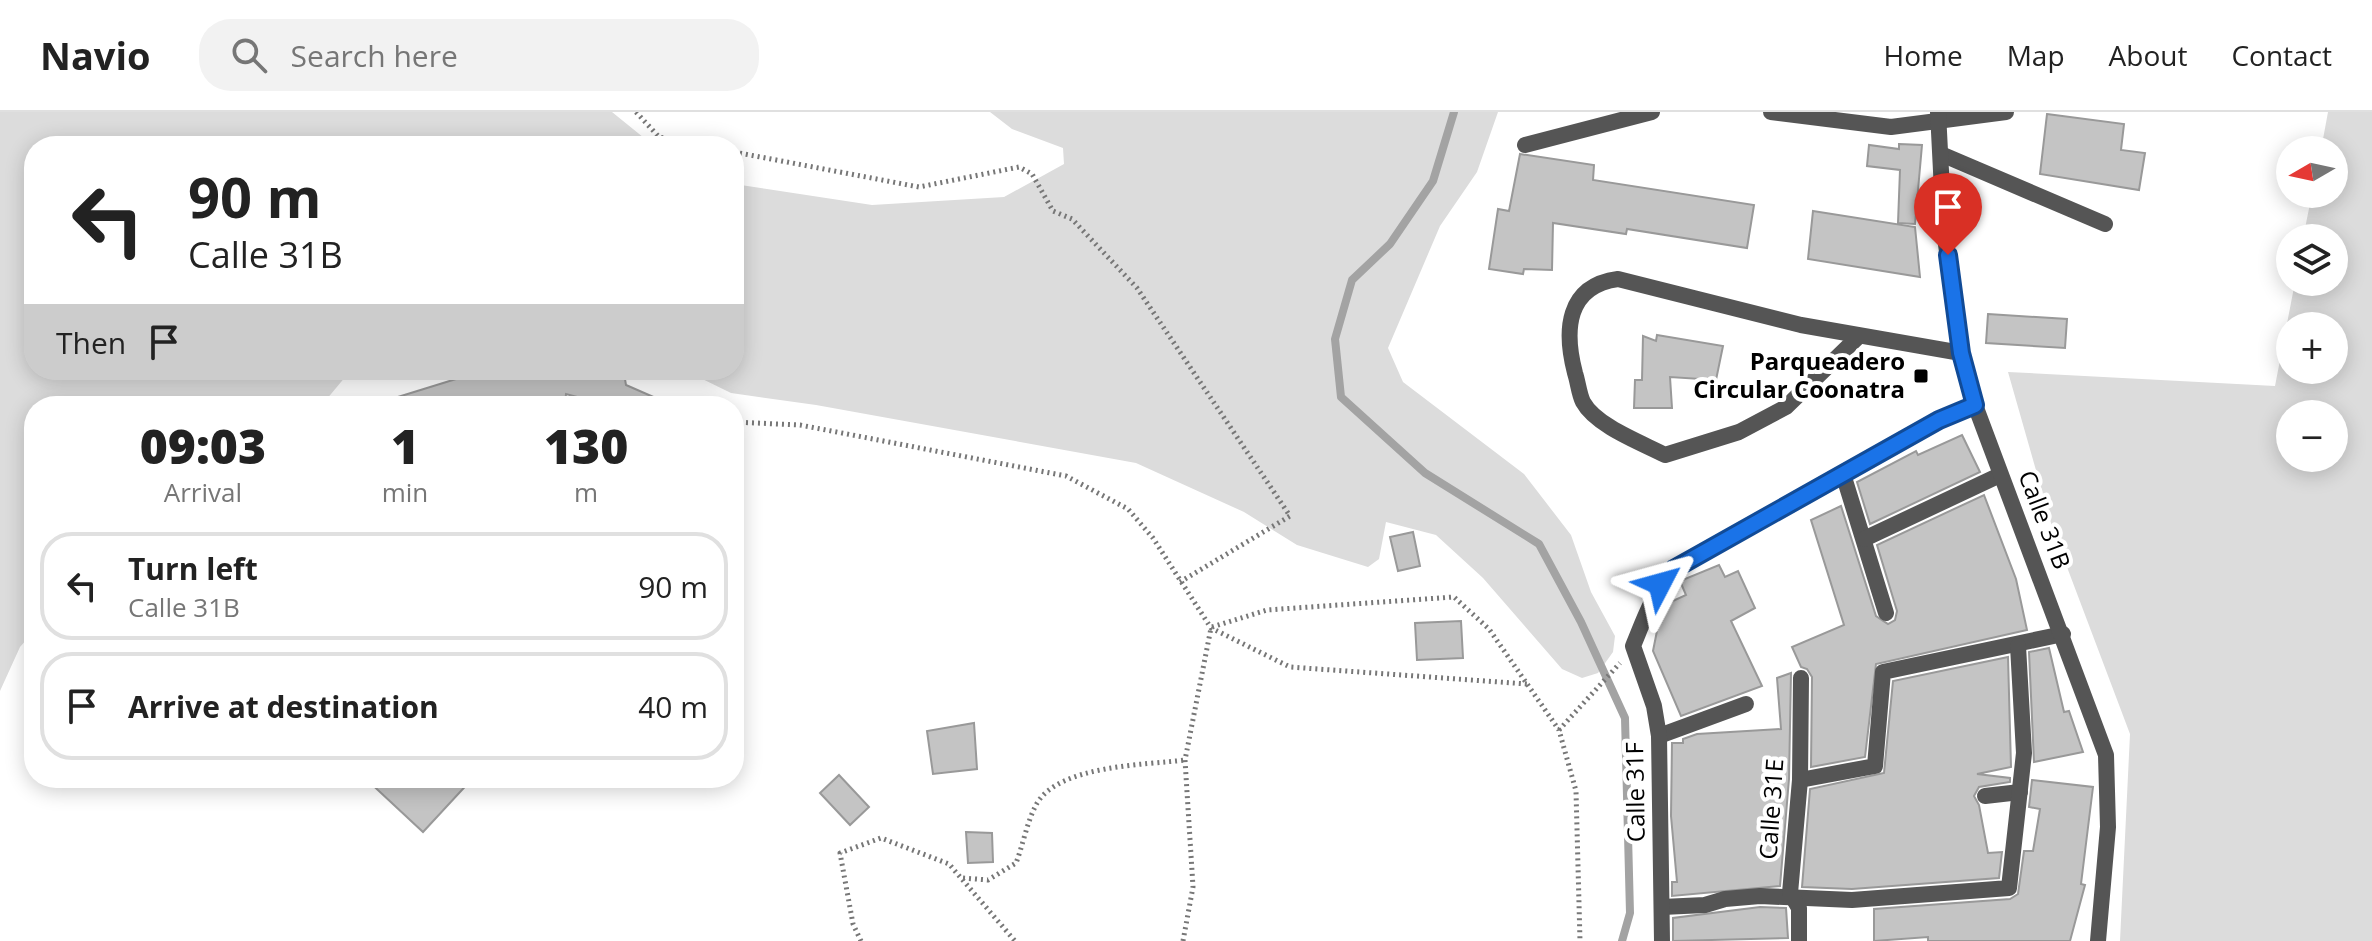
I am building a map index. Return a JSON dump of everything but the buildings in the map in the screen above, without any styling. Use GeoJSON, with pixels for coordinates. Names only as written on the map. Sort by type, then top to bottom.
{"type":"FeatureCollection","features":[{"type":"Feature","properties":{"kind":"street"},"geometry":{"type":"LineString","coordinates":[[1525,145],[1652,112]]}},
{"type":"Feature","properties":{"kind":"street"},"geometry":{"type":"LineString","coordinates":[[1771,112],[1891,127],[1938,116],[2006,112]]}},
{"type":"Feature","properties":{"kind":"street","name":"Calle 31B"},"geometry":{"type":"LineString","coordinates":[[1938,116],[1944,230],[1961,353],[1975,405],[2000,475],[2100,736],[2109,778],[2098,941]]}},
{"type":"Feature","properties":{"kind":"street"},"geometry":{"type":"LineString","coordinates":[[1941,154],[2105,224]]}},
{"type":"Feature","properties":{"kind":"street"},"geometry":{"type":"LineString","coordinates":[[1859,336],[1786,407],[1739,432],[1665,455],[1612,429],[1583,403],[1567,342],[1579,298],[1598,282],[1618,279],[1859,336],[1961,353]]}},
{"type":"Feature","properties":{"kind":"street"},"geometry":{"type":"LineString","coordinates":[[1886,613],[1843,474],[1939,420],[1975,405]]}},
{"type":"Feature","properties":{"kind":"street","name":"Calle 31F"},"geometry":{"type":"LineString","coordinates":[[1662,941],[1659,736],[1654,706],[1633,646],[1654,596],[1674,569],[1843,474]]}},
{"type":"Feature","properties":{"kind":"street"},"geometry":{"type":"LineString","coordinates":[[1864,539],[2000,475]]}},
{"type":"Feature","properties":{"kind":"street"},"geometry":{"type":"LineString","coordinates":[[1800,780],[1875,766],[1883,672],[2018,646],[2063,634]]}},
{"type":"Feature","properties":{"kind":"street"},"geometry":{"type":"LineString","coordinates":[[1662,907],[1705,905],[1737,898],[1852,900],[2009,888],[2024,753],[2018,646]]}},
{"type":"Feature","properties":{"kind":"street","name":"Calle 31E"},"geometry":{"type":"LineString","coordinates":[[1799,941],[1799,908],[1792,898],[1800,780],[1801,678]]}},
{"type":"Feature","properties":{"kind":"street"},"geometry":{"type":"LineString","coordinates":[[1659,736],[1746,704]]}},
{"type":"Feature","properties":{"kind":"street"},"geometry":{"type":"LineString","coordinates":[[1985,796],[2020,792]]}},
{"type":"Feature","properties":{"kind":"path"},"geometry":{"type":"LineString","coordinates":[[636,112],[658,136]]}},
{"type":"Feature","properties":{"kind":"path"},"geometry":{"type":"LineString","coordinates":[[744,154],[919,187],[1019,167],[1032,174],[1053,211],[1072,219],[1137,288],[1290,516],[1180,582]]}},
{"type":"Feature","properties":{"kind":"path"},"geometry":{"type":"LineString","coordinates":[[744,422],[800,425],[1066,476],[1128,509],[1153,538],[1211,628],[1290,667],[1527,684]]}},
{"type":"Feature","properties":{"kind":"path"},"geometry":{"type":"LineString","coordinates":[[1211,628],[1267,610],[1454,597],[1489,629],[1559,730],[1576,791],[1580,941]]}},
{"type":"Feature","properties":{"kind":"path"},"geometry":{"type":"LineString","coordinates":[[1183,941],[1193,887],[1185,760],[1211,628]]}},
{"type":"Feature","properties":{"kind":"path"},"geometry":{"type":"LineString","coordinates":[[1559,730],[1611,674]]}},
{"type":"Feature","properties":{"kind":"path"},"geometry":{"type":"LineString","coordinates":[[962,878],[988,880],[1016,863],[1036,804],[1054,785],[1082,774],[1185,760]]}},
{"type":"Feature","properties":{"kind":"path"},"geometry":{"type":"LineString","coordinates":[[861,941],[853,924],[840,853],[881,838],[949,864],[1015,941]]}},
{"type":"Feature","properties":{"kind":"shaded area"},"geometry":{"type":"Polygon","coordinates":[[[0,112],[612,112],[642,136],[24,136],[24,380],[343,380],[329,396],[24,396],[24,642],[0,691],[0,112]]]}},
{"type":"Feature","properties":{"kind":"shaded area"},"geometry":{"type":"Polygon","coordinates":[[[990,112],[1498,112],[1477,172],[1440,226],[1388,348],[1403,382],[1524,474],[1571,535],[1591,592],[1615,636],[1613,652],[1598,673],[1582,678],[1562,669],[1483,578],[1436,535],[1386,522],[1379,559],[1368,567],[1297,545],[1244,512],[1136,463],[816,405],[731,393],[704,380],[744,380],[744,186],[872,205],[1004,197],[1064,164],[1063,148],[1012,129],[990,112]]]}},
{"type":"Feature","properties":{"kind":"shaded area"},"geometry":{"type":"Polygon","coordinates":[[[2328,112],[2372,112],[2372,941],[2120,941],[2130,734],[2053,530],[2008,372],[2275,386],[2276,381],[2276,384],[2348,384],[2348,312],[2289,312],[2292,296],[2348,296],[2348,224],[2306,224],[2309,208],[2348,208],[2348,136],[2324,136],[2328,112]]]}},
{"type":"Feature","properties":{"kind":"waterway"},"geometry":{"type":"LineString","coordinates":[[1454,112],[1433,181],[1390,244],[1352,280],[1335,339],[1341,397],[1425,473],[1539,544],[1581,622],[1625,718],[1630,913],[1622,941]]}},
{"type":"Feature","properties":{"kind":"place","name":"Parqueadero Circular Coonatra"},"geometry":{"type":"Point","coordinates":[1921,376]}},
{"type":"Feature","properties":{"kind":"route"},"geometry":{"type":"LineString","coordinates":[[1660,584],[1674,569],[1939,420],[1975,405],[1961,353],[1948,255]]}}]}
